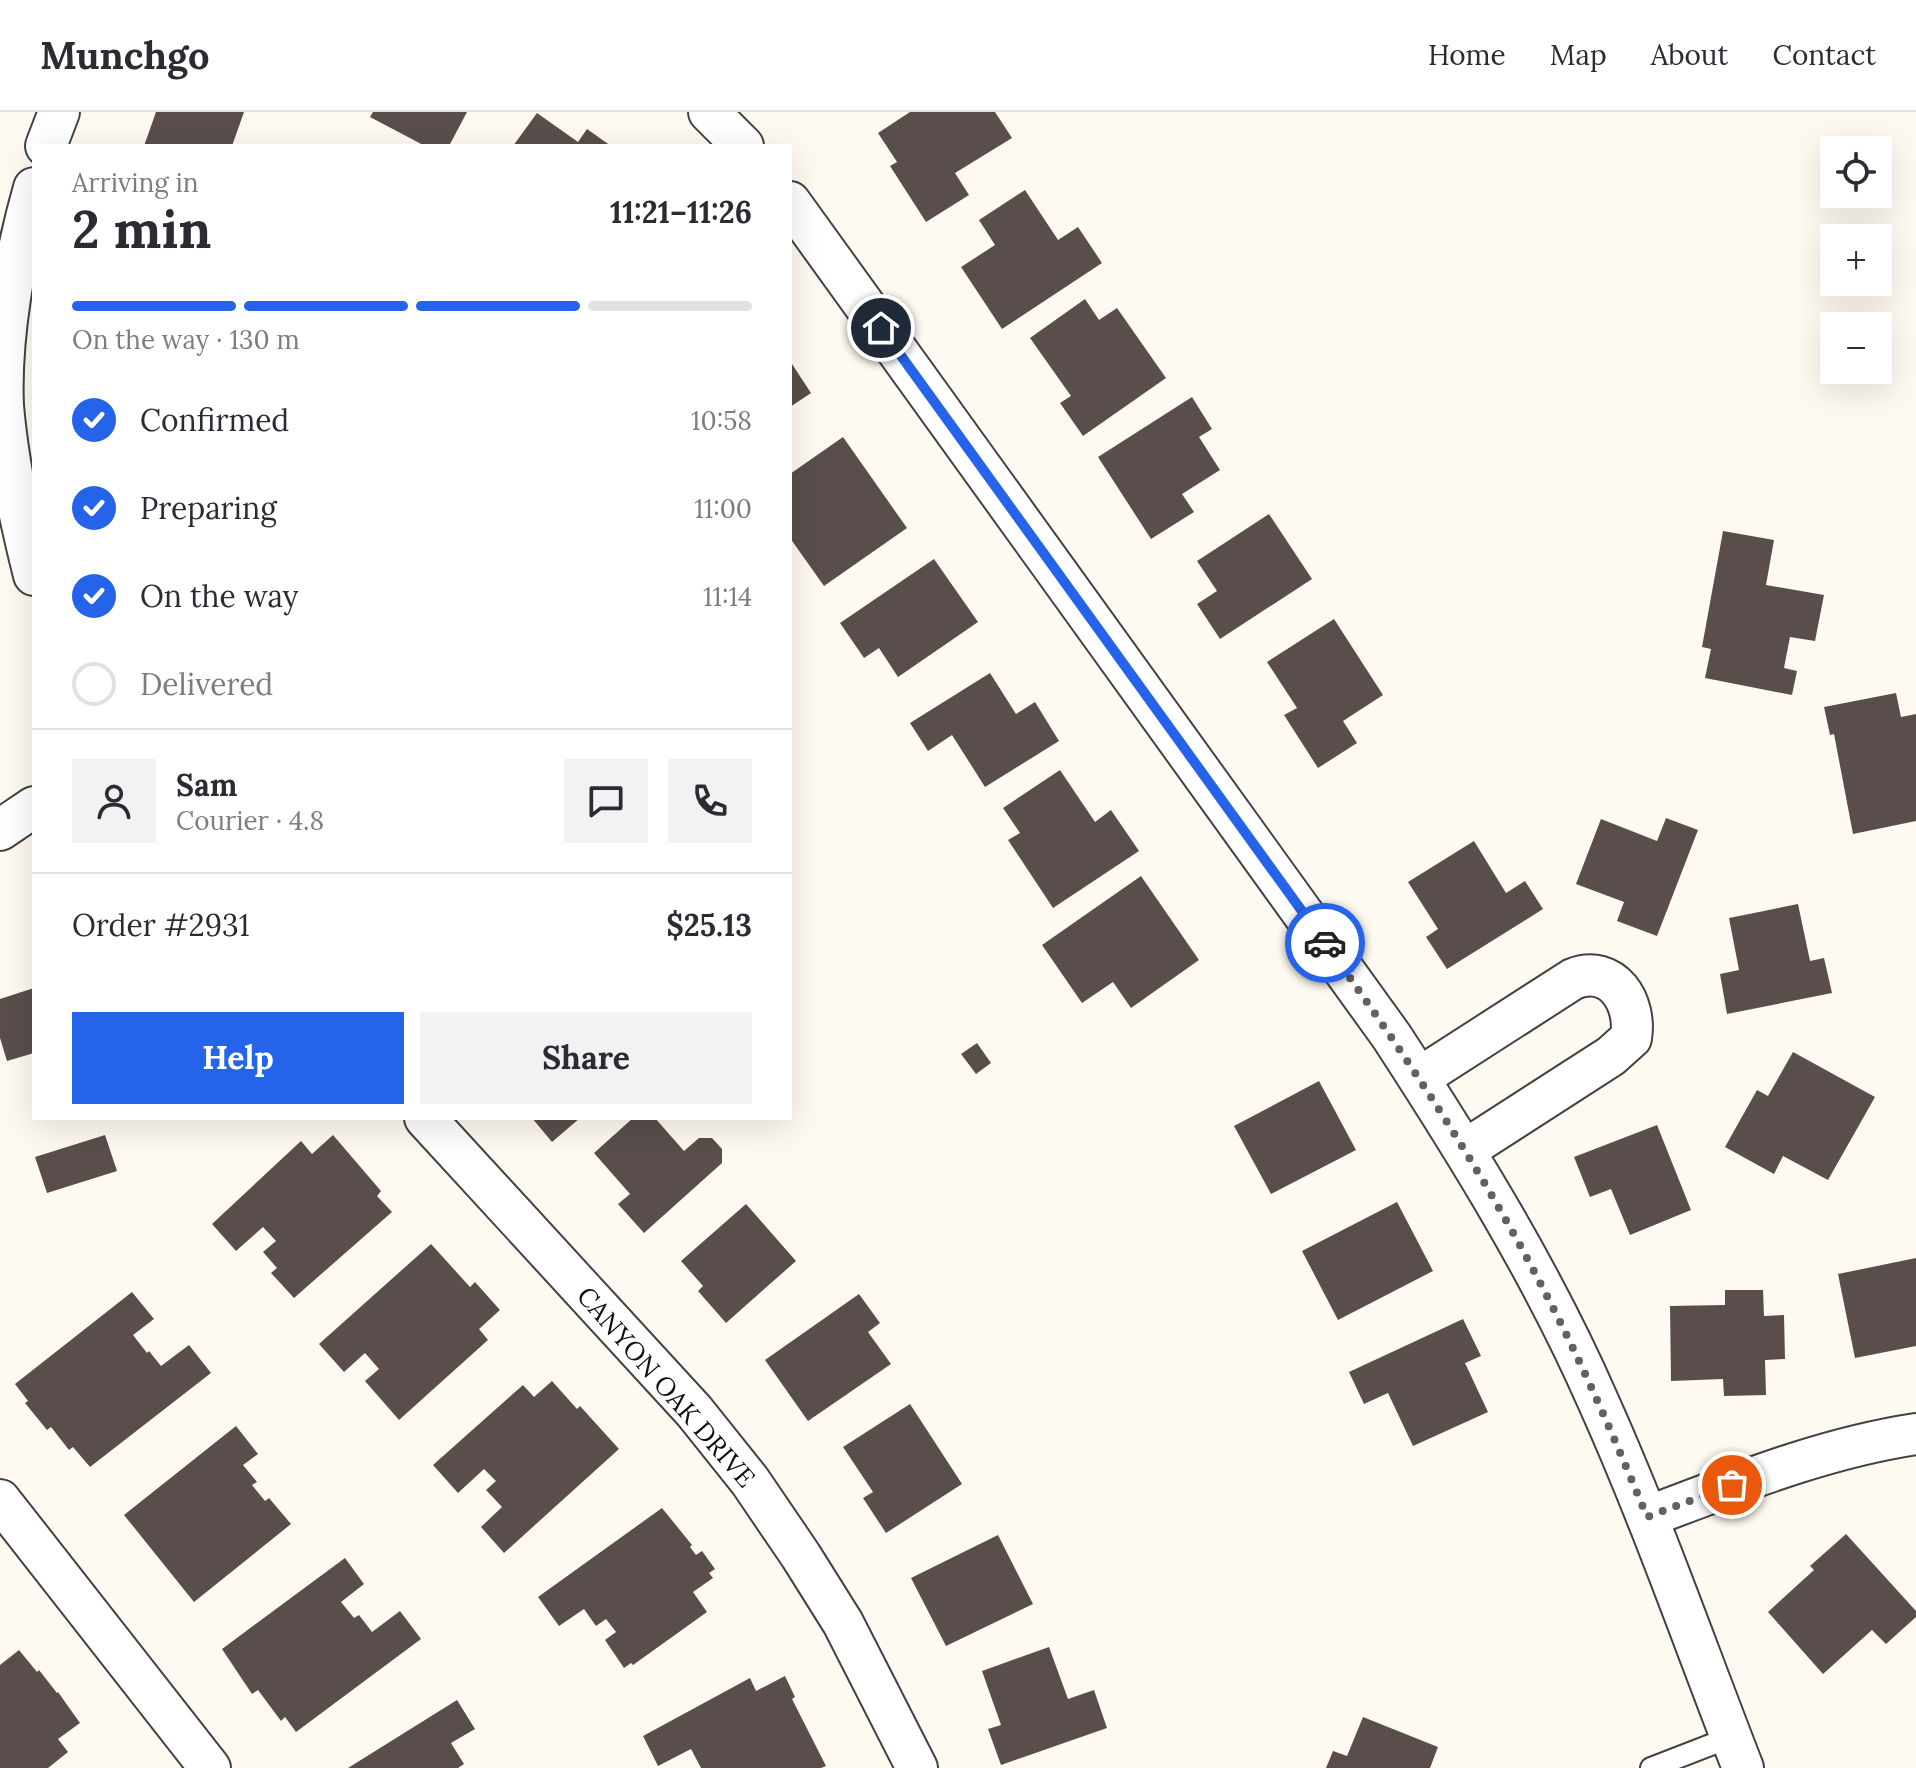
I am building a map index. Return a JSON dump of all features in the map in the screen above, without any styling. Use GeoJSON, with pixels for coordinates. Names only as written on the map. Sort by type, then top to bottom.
{"type":"FeatureCollection","features":[{"type":"Feature","properties":{"kind":"street"},"geometry":{"type":"LineString","coordinates":[[47,144],[59,112]]}},
{"type":"Feature","properties":{"kind":"street"},"geometry":{"type":"LineString","coordinates":[[709,112],[741,144]]}},
{"type":"Feature","properties":{"kind":"street"},"geometry":{"type":"LineString","coordinates":[[32,195],[7,316],[3,404],[17,510],[32,567]]}},
{"type":"Feature","properties":{"kind":"street"},"geometry":{"type":"LineString","coordinates":[[792,205],[1374,1011],[1465,1150],[1550,1301],[1598,1398],[1737,1752]]}},
{"type":"Feature","properties":{"kind":"street"},"geometry":{"type":"LineString","coordinates":[[0,830],[32,808]]}},
{"type":"Feature","properties":{"kind":"street"},"geometry":{"type":"LineString","coordinates":[[1419,1078],[1585,974],[1601,976],[1616,986],[1630,1004],[1633,1023],[1631,1038],[1611,1056],[1465,1150]]}},
{"type":"Feature","properties":{"kind":"street","name":"CANYON OAK DRIVE"},"geometry":{"type":"LineString","coordinates":[[427,1120],[694,1411],[750,1481],[843,1623],[917,1768]]}},
{"type":"Feature","properties":{"kind":"street"},"geometry":{"type":"LineString","coordinates":[[1647,1517],[1760,1474],[1884,1439],[1916,1434]]}},
{"type":"Feature","properties":{"kind":"street"},"geometry":{"type":"LineString","coordinates":[[0,1500],[210,1768]]}},
{"type":"Feature","properties":{"kind":"lane"},"geometry":{"type":"LineString","coordinates":[[1651,1768],[1737,1752]]}},
{"type":"Feature","properties":{"kind":"building"},"geometry":{"type":"Polygon","coordinates":[[[156,112],[244,112],[233,144],[145,144],[156,112]]]}},
{"type":"Feature","properties":{"kind":"building"},"geometry":{"type":"Polygon","coordinates":[[[373,112],[467,112],[450,144],[421,144],[370,117],[373,112]]]}},
{"type":"Feature","properties":{"kind":"building"},"geometry":{"type":"Polygon","coordinates":[[[910,112],[995,112],[1012,138],[955,173],[969,195],[926,222],[890,166],[897,162],[878,133],[910,112]]]}},
{"type":"Feature","properties":{"kind":"building"},"geometry":{"type":"Polygon","coordinates":[[[537,113],[578,142],[587,129],[608,144],[514,144],[537,113]]]}},
{"type":"Feature","properties":{"kind":"building"},"geometry":{"type":"Polygon","coordinates":[[[1025,190],[1058,240],[1078,227],[1102,263],[1002,329],[961,267],[995,245],[979,220],[1025,190]]]}},
{"type":"Feature","properties":{"kind":"building"},"geometry":{"type":"Polygon","coordinates":[[[1085,299],[1099,320],[1117,308],[1166,378],[1083,436],[1060,403],[1071,396],[1030,338],[1085,299]]]}},
{"type":"Feature","properties":{"kind":"building"},"geometry":{"type":"Polygon","coordinates":[[[792,364],[811,393],[792,406],[792,364]]]}},
{"type":"Feature","properties":{"kind":"building"},"geometry":{"type":"Polygon","coordinates":[[[1192,397],[1212,429],[1199,437],[1220,470],[1182,494],[1194,512],[1151,539],[1098,457],[1192,397]]]}},
{"type":"Feature","properties":{"kind":"building"},"geometry":{"type":"Polygon","coordinates":[[[843,437],[907,528],[824,586],[792,541],[792,473],[843,437]]]}},
{"type":"Feature","properties":{"kind":"building"},"geometry":{"type":"Polygon","coordinates":[[[1269,514],[1312,579],[1220,639],[1197,604],[1217,591],[1197,561],[1269,514]]]}},
{"type":"Feature","properties":{"kind":"building"},"geometry":{"type":"Polygon","coordinates":[[[1723,531],[1774,540],[1766,585],[1824,595],[1815,641],[1790,637],[1784,668],[1797,671],[1792,695],[1705,678],[1711,649],[1702,647],[1723,531]]]}},
{"type":"Feature","properties":{"kind":"building"},"geometry":{"type":"Polygon","coordinates":[[[934,559],[978,622],[898,677],[879,648],[864,658],[840,623],[934,559]]]}},
{"type":"Feature","properties":{"kind":"building"},"geometry":{"type":"Polygon","coordinates":[[[1334,619],[1383,695],[1343,721],[1357,743],[1318,768],[1284,715],[1297,708],[1267,662],[1334,619]]]}},
{"type":"Feature","properties":{"kind":"building"},"geometry":{"type":"Polygon","coordinates":[[[990,673],[1016,714],[1035,702],[1059,741],[985,787],[952,735],[928,751],[910,723],[990,673]]]}},
{"type":"Feature","properties":{"kind":"building"},"geometry":{"type":"Polygon","coordinates":[[[1896,693],[1901,717],[1916,714],[1916,821],[1853,834],[1834,734],[1830,735],[1824,707],[1896,693]]]}},
{"type":"Feature","properties":{"kind":"building"},"geometry":{"type":"Polygon","coordinates":[[[1060,770],[1095,822],[1111,810],[1139,851],[1053,908],[1008,840],[1020,833],[1003,808],[1060,770]]]}},
{"type":"Feature","properties":{"kind":"building"},"geometry":{"type":"Polygon","coordinates":[[[1666,818],[1698,830],[1657,936],[1617,921],[1624,902],[1576,884],[1601,819],[1657,841],[1666,818]]]}},
{"type":"Feature","properties":{"kind":"building"},"geometry":{"type":"Polygon","coordinates":[[[1474,841],[1506,893],[1525,881],[1543,909],[1447,969],[1426,937],[1438,929],[1408,882],[1474,841]]]}},
{"type":"Feature","properties":{"kind":"building"},"geometry":{"type":"Polygon","coordinates":[[[1141,876],[1199,960],[1131,1008],[1113,982],[1082,1003],[1042,945],[1141,876]]]}},
{"type":"Feature","properties":{"kind":"building"},"geometry":{"type":"Polygon","coordinates":[[[1798,904],[1810,961],[1824,958],[1832,993],[1727,1014],[1720,974],[1739,970],[1729,918],[1798,904]]]}},
{"type":"Feature","properties":{"kind":"building"},"geometry":{"type":"Polygon","coordinates":[[[32,989],[32,1054],[7,1061],[0,1038],[0,999],[32,989]]]}},
{"type":"Feature","properties":{"kind":"building"},"geometry":{"type":"Polygon","coordinates":[[[977,1043],[991,1063],[976,1074],[961,1054],[977,1043]]]}},
{"type":"Feature","properties":{"kind":"building"},"geometry":{"type":"Polygon","coordinates":[[[1793,1052],[1875,1097],[1828,1180],[1783,1156],[1774,1174],[1725,1147],[1757,1090],[1768,1096],[1793,1052]]]}},
{"type":"Feature","properties":{"kind":"building"},"geometry":{"type":"Polygon","coordinates":[[[1319,1081],[1356,1150],[1271,1194],[1234,1126],[1319,1081]]]}},
{"type":"Feature","properties":{"kind":"building"},"geometry":{"type":"Polygon","coordinates":[[[534,1120],[578,1120],[552,1142],[534,1120]]]}},
{"type":"Feature","properties":{"kind":"building"},"geometry":{"type":"Polygon","coordinates":[[[631,1120],[657,1120],[684,1151],[699,1138],[712,1138],[722,1149],[722,1163],[644,1233],[618,1204],[630,1194],[594,1153],[631,1120]]]}},
{"type":"Feature","properties":{"kind":"building"},"geometry":{"type":"Polygon","coordinates":[[[1657,1125],[1691,1210],[1630,1235],[1611,1189],[1590,1197],[1574,1157],[1657,1125]]]}},
{"type":"Feature","properties":{"kind":"building"},"geometry":{"type":"Polygon","coordinates":[[[105,1135],[117,1171],[47,1193],[35,1157],[105,1135]]]}},
{"type":"Feature","properties":{"kind":"building"},"geometry":{"type":"Polygon","coordinates":[[[333,1135],[381,1191],[377,1196],[392,1212],[294,1298],[271,1273],[277,1268],[263,1252],[276,1241],[263,1227],[236,1251],[212,1224],[301,1141],[312,1154],[333,1135]]]}},
{"type":"Feature","properties":{"kind":"building"},"geometry":{"type":"Polygon","coordinates":[[[1397,1202],[1433,1271],[1338,1320],[1302,1251],[1397,1202]]]}},
{"type":"Feature","properties":{"kind":"building"},"geometry":{"type":"Polygon","coordinates":[[[746,1204],[796,1261],[726,1323],[698,1291],[703,1286],[681,1261],[746,1204]]]}},
{"type":"Feature","properties":{"kind":"building"},"geometry":{"type":"Polygon","coordinates":[[[431,1244],[470,1287],[475,1282],[500,1310],[479,1329],[488,1340],[399,1420],[365,1381],[379,1369],[365,1353],[344,1372],[319,1344],[431,1244]]]}},
{"type":"Feature","properties":{"kind":"building"},"geometry":{"type":"Polygon","coordinates":[[[1916,1258],[1916,1346],[1855,1358],[1838,1274],[1916,1258]]]}},
{"type":"Feature","properties":{"kind":"building"},"geometry":{"type":"Polygon","coordinates":[[[1725,1290],[1763,1290],[1764,1316],[1784,1315],[1785,1359],[1765,1360],[1766,1395],[1724,1396],[1723,1379],[1671,1381],[1670,1306],[1725,1305],[1725,1290]]]}},
{"type":"Feature","properties":{"kind":"building"},"geometry":{"type":"Polygon","coordinates":[[[132,1292],[154,1319],[133,1335],[147,1353],[149,1351],[161,1366],[189,1345],[211,1373],[90,1467],[73,1447],[69,1450],[51,1427],[47,1430],[25,1403],[28,1401],[15,1384],[132,1292]]]}},
{"type":"Feature","properties":{"kind":"building"},"geometry":{"type":"Polygon","coordinates":[[[859,1294],[880,1323],[868,1332],[891,1364],[808,1421],[765,1360],[859,1294]]]}},
{"type":"Feature","properties":{"kind":"building"},"geometry":{"type":"Polygon","coordinates":[[[1463,1319],[1481,1356],[1465,1363],[1488,1412],[1413,1446],[1388,1393],[1364,1404],[1349,1372],[1463,1319]]]}},
{"type":"Feature","properties":{"kind":"building"},"geometry":{"type":"Polygon","coordinates":[[[552,1381],[619,1449],[504,1553],[481,1527],[502,1507],[486,1490],[496,1481],[484,1469],[458,1493],[433,1465],[523,1385],[534,1397],[552,1381]]]}},
{"type":"Feature","properties":{"kind":"building"},"geometry":{"type":"Polygon","coordinates":[[[910,1404],[962,1484],[886,1533],[863,1498],[873,1492],[843,1447],[910,1404]]]}},
{"type":"Feature","properties":{"kind":"building"},"geometry":{"type":"Polygon","coordinates":[[[236,1426],[258,1454],[243,1465],[257,1482],[252,1485],[265,1501],[269,1498],[291,1524],[194,1602],[124,1515],[236,1426]]]}},
{"type":"Feature","properties":{"kind":"building"},"geometry":{"type":"Polygon","coordinates":[[[662,1508],[692,1545],[690,1547],[696,1555],[702,1551],[715,1569],[709,1573],[713,1578],[693,1592],[707,1612],[633,1665],[631,1663],[624,1668],[605,1640],[616,1632],[606,1619],[596,1626],[584,1609],[559,1626],[538,1597],[662,1508]]]}},
{"type":"Feature","properties":{"kind":"building"},"geometry":{"type":"Polygon","coordinates":[[[1846,1534],[1916,1611],[1916,1617],[1886,1644],[1872,1630],[1823,1674],[1768,1612],[1814,1570],[1810,1566],[1846,1534]]]}},
{"type":"Feature","properties":{"kind":"building"},"geometry":{"type":"Polygon","coordinates":[[[998,1535],[1033,1604],[946,1646],[911,1578],[998,1535]]]}},
{"type":"Feature","properties":{"kind":"building"},"geometry":{"type":"Polygon","coordinates":[[[345,1558],[364,1584],[341,1602],[354,1618],[359,1615],[372,1632],[400,1611],[421,1639],[296,1732],[285,1717],[281,1721],[258,1690],[252,1694],[222,1649],[345,1558]]]}},
{"type":"Feature","properties":{"kind":"building"},"geometry":{"type":"Polygon","coordinates":[[[1049,1647],[1068,1699],[1094,1690],[1107,1728],[1001,1765],[988,1729],[1001,1725],[982,1671],[1049,1647]]]}},
{"type":"Feature","properties":{"kind":"building"},"geometry":{"type":"Polygon","coordinates":[[[19,1650],[58,1692],[80,1723],[58,1739],[68,1752],[48,1768],[0,1768],[0,1665],[19,1650]]]}},
{"type":"Feature","properties":{"kind":"building"},"geometry":{"type":"Polygon","coordinates":[[[785,1676],[795,1697],[792,1699],[826,1766],[701,1768],[691,1749],[658,1766],[643,1736],[750,1678],[756,1691],[785,1676]]]}},
{"type":"Feature","properties":{"kind":"building"},"geometry":{"type":"Polygon","coordinates":[[[457,1700],[475,1729],[451,1743],[464,1764],[458,1768],[348,1768],[457,1700]]]}},
{"type":"Feature","properties":{"kind":"building"},"geometry":{"type":"Polygon","coordinates":[[[1363,1717],[1438,1747],[1430,1768],[1326,1768],[1333,1751],[1347,1756],[1363,1717]]]}},
{"type":"Feature","properties":{"kind":"way so far"},"geometry":{"type":"LineString","coordinates":[[1325,943],[1444,1116],[1498,1206],[1598,1398],[1647,1517],[1732,1485]]}},
{"type":"Feature","properties":{"kind":"route"},"geometry":{"type":"LineString","coordinates":[[881,328],[1325,943]]}}]}
